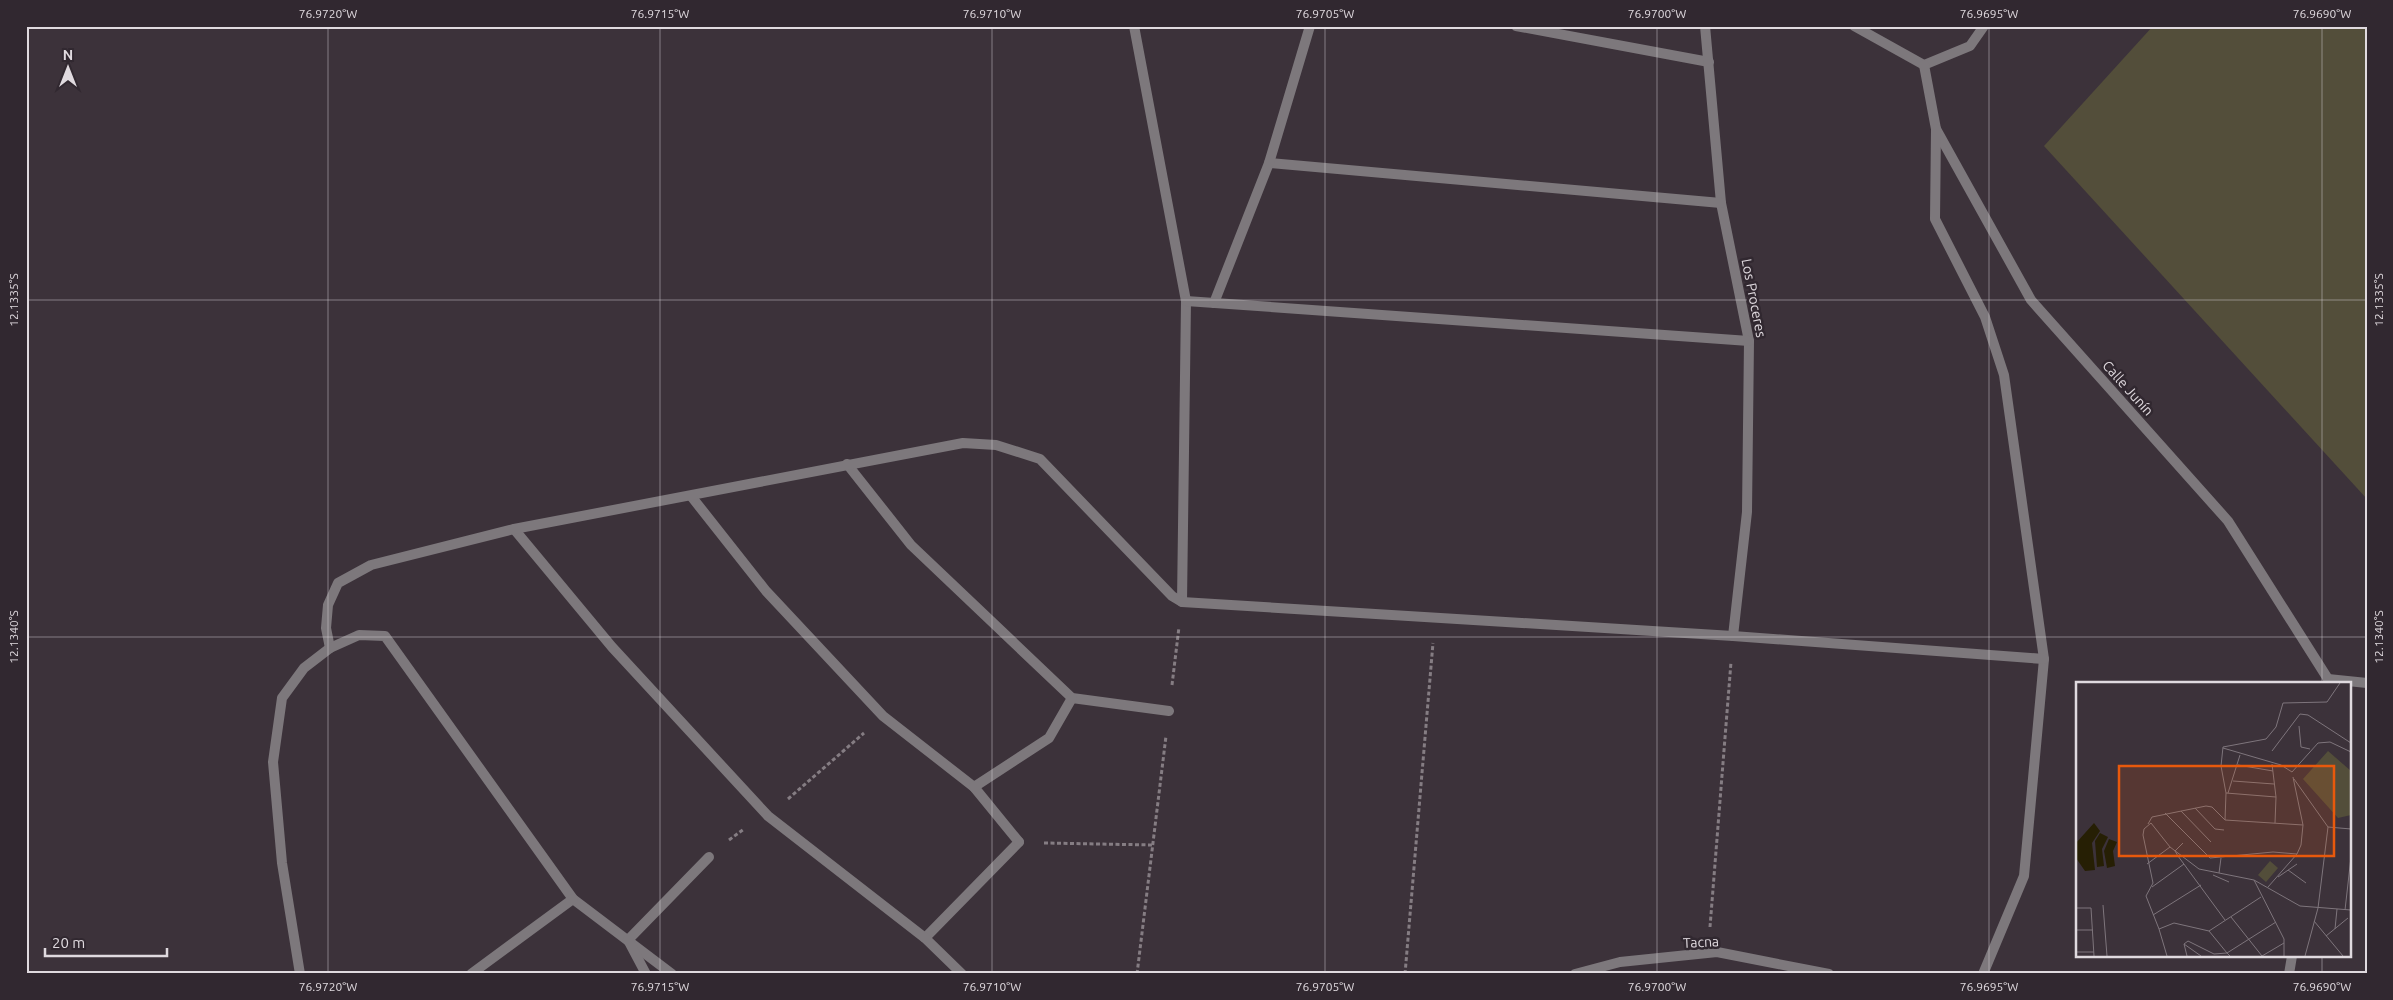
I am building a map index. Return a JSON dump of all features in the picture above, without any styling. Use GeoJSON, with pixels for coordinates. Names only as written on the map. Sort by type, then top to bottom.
{"type":"FeatureCollection","features":[{"type":"Feature","properties":{"kind":"street"},"geometry":{"type":"LineString","coordinates":[[1134,26],[1186,301],[1182,602]]}},
{"type":"Feature","properties":{"kind":"street"},"geometry":{"type":"LineString","coordinates":[[1214,303],[1269,163],[1310,26]]}},
{"type":"Feature","properties":{"kind":"street"},"geometry":{"type":"LineString","coordinates":[[1516,26],[1709,62]]}},
{"type":"Feature","properties":{"kind":"street","name":"Los Proceres"},"geometry":{"type":"LineString","coordinates":[[1705,26],[1721,203],[1749,341],[1747,512],[1733,636]]}},
{"type":"Feature","properties":{"kind":"street"},"geometry":{"type":"LineString","coordinates":[[1854,26],[1924,64],[1970,46],[1984,26]]}},
{"type":"Feature","properties":{"kind":"street","name":"Calle Junín"},"geometry":{"type":"LineString","coordinates":[[1924,64],[1936,129],[2031,300],[2228,520],[2328,681],[2348,682]]}},
{"type":"Feature","properties":{"kind":"street"},"geometry":{"type":"LineString","coordinates":[[1936,129],[1935,219],[1984,317],[2004,375],[2044,659],[2024,876],[1983,974]]}},
{"type":"Feature","properties":{"kind":"street"},"geometry":{"type":"LineString","coordinates":[[1269,163],[1721,203]]}},
{"type":"Feature","properties":{"kind":"street"},"geometry":{"type":"LineString","coordinates":[[1186,301],[1749,341]]}},
{"type":"Feature","properties":{"kind":"street"},"geometry":{"type":"LineString","coordinates":[[330,648],[326,628],[328,605],[338,583],[371,565],[514,529],[691,496],[847,464],[963,444],[996,445],[1040,459],[1172,596],[1182,602],[1733,636],[2044,659]]}},
{"type":"Feature","properties":{"kind":"street"},"geometry":{"type":"LineString","coordinates":[[847,464],[911,546],[1072,698],[1169,711]]}},
{"type":"Feature","properties":{"kind":"street"},"geometry":{"type":"LineString","coordinates":[[691,496],[766,591],[883,716],[974,787],[1019,842],[925,938]]}},
{"type":"Feature","properties":{"kind":"street"},"geometry":{"type":"LineString","coordinates":[[514,529],[612,648],[768,816],[925,938],[962,974]]}},
{"type":"Feature","properties":{"kind":"street"},"geometry":{"type":"LineString","coordinates":[[300,974],[282,863],[273,762],[282,698],[304,668],[330,648],[359,635],[385,636],[573,900],[672,974]]}},
{"type":"Feature","properties":{"kind":"street","name":"Calle Junín"},"geometry":{"type":"LineString","coordinates":[[2350,682],[2367,683]]}},
{"type":"Feature","properties":{"kind":"street"},"geometry":{"type":"LineString","coordinates":[[974,787],[1049,738],[1072,698]]}},
{"type":"Feature","properties":{"kind":"street"},"geometry":{"type":"LineString","coordinates":[[628,940],[709,857]]}},
{"type":"Feature","properties":{"kind":"street"},"geometry":{"type":"LineString","coordinates":[[471,974],[573,900]]}},
{"type":"Feature","properties":{"kind":"street"},"geometry":{"type":"LineString","coordinates":[[628,940],[646,974]]}},
{"type":"Feature","properties":{"kind":"street","name":"Tacna"},"geometry":{"type":"LineString","coordinates":[[1575,974],[1620,962],[1717,952],[1829,974]]}},
{"type":"Feature","properties":{"kind":"street"},"geometry":{"type":"LineString","coordinates":[[2289,974],[2292,958]]}},
{"type":"Feature","properties":{"kind":"path"},"geometry":{"type":"LineString","coordinates":[[1137,974],[1182,602]]}},
{"type":"Feature","properties":{"kind":"path"},"geometry":{"type":"LineString","coordinates":[[1405,974],[1436,617]]}},
{"type":"Feature","properties":{"kind":"path"},"geometry":{"type":"LineString","coordinates":[[1707,954],[1733,636]]}},
{"type":"Feature","properties":{"kind":"path"},"geometry":{"type":"LineString","coordinates":[[709,857],[738,832],[768,816],[883,716]]}},
{"type":"Feature","properties":{"kind":"path"},"geometry":{"type":"LineString","coordinates":[[1019,842],[1153,845]]}},
{"type":"Feature","properties":{"kind":"shaded area"},"geometry":{"type":"Polygon","coordinates":[[[2153,26],[2367,26],[2367,499],[2044,146],[2153,26]]]}}]}
